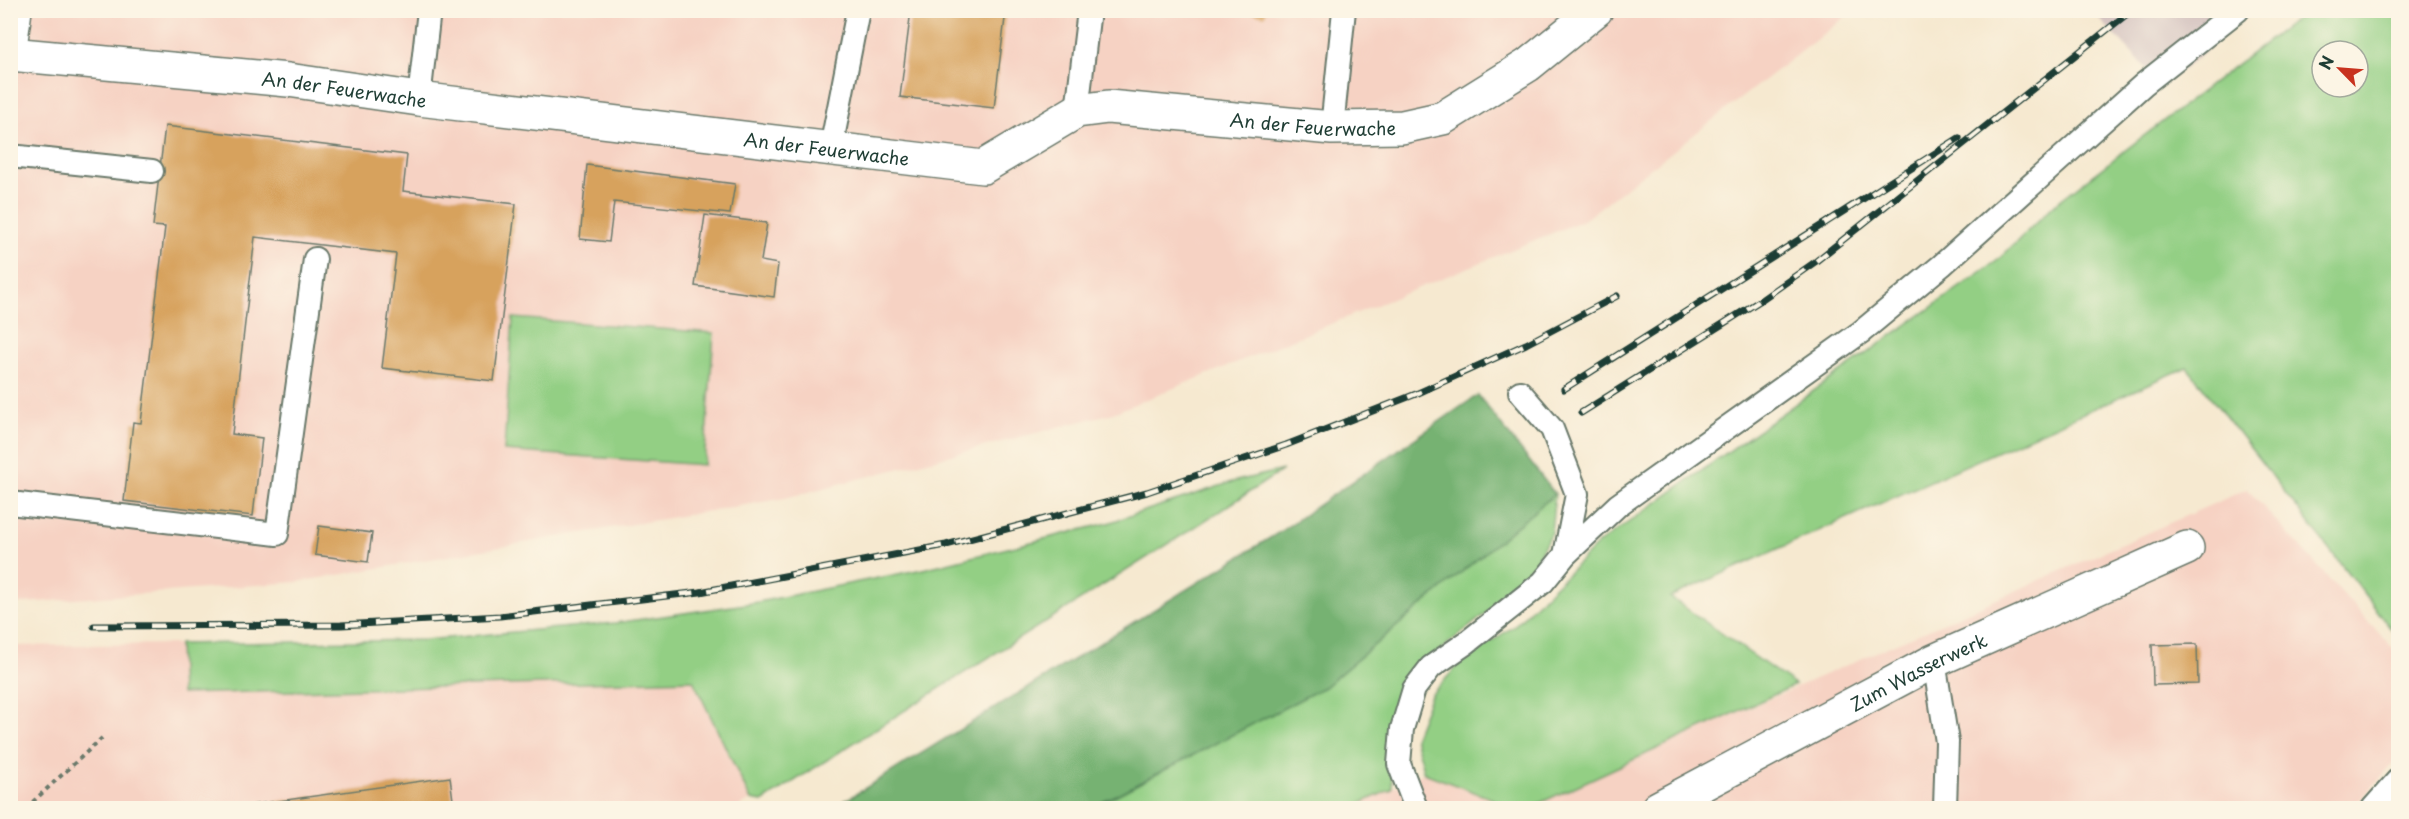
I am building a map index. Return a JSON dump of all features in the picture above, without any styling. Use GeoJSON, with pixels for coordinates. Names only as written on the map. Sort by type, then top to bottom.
{"type":"FeatureCollection","features":[{"type":"Feature","properties":{"kind":"street"},"geometry":{"type":"LineString","coordinates":[[10,48],[15,10]]}},
{"type":"Feature","properties":{"kind":"street","name":"An der Feuerwache"},"geometry":{"type":"LineString","coordinates":[[10,54],[288,80],[419,99],[983,167],[1077,111],[1108,107],[1332,128],[1402,127],[1443,118],[1528,65],[1596,10]]}},
{"type":"Feature","properties":{"kind":"street","name":"Zum Wasserwerk"},"geometry":{"type":"LineString","coordinates":[[1658,808],[1934,661],[2187,548]]}},
{"type":"Feature","properties":{"kind":"lane"},"geometry":{"type":"LineString","coordinates":[[419,99],[429,10]]}},
{"type":"Feature","properties":{"kind":"lane"},"geometry":{"type":"LineString","coordinates":[[831,148],[858,10]]}},
{"type":"Feature","properties":{"kind":"lane"},"geometry":{"type":"LineString","coordinates":[[1077,111],[1089,10]]}},
{"type":"Feature","properties":{"kind":"lane"},"geometry":{"type":"LineString","coordinates":[[1332,128],[1344,10]]}},
{"type":"Feature","properties":{"kind":"lane"},"geometry":{"type":"LineString","coordinates":[[1416,808],[1399,764],[1402,729],[1414,689],[1431,667],[1466,643],[1543,582],[1565,555],[1618,505],[1861,332],[1942,265],[2144,84],[2238,10]]}},
{"type":"Feature","properties":{"kind":"lane"},"geometry":{"type":"LineString","coordinates":[[10,156],[152,171]]}},
{"type":"Feature","properties":{"kind":"lane"},"geometry":{"type":"LineString","coordinates":[[10,503],[277,534],[315,259]]}},
{"type":"Feature","properties":{"kind":"lane"},"geometry":{"type":"LineString","coordinates":[[1520,392],[1552,429],[1577,494],[1565,555]]}},
{"type":"Feature","properties":{"kind":"lane"},"geometry":{"type":"LineString","coordinates":[[1934,661],[1947,742],[1945,808]]}},
{"type":"Feature","properties":{"kind":"lane"},"geometry":{"type":"LineString","coordinates":[[2373,808],[2398,780]]}},
{"type":"Feature","properties":{"kind":"path"},"geometry":{"type":"LineString","coordinates":[[26,808],[102,738]]}},
{"type":"Feature","properties":{"kind":"shaded area"},"geometry":{"type":"Polygon","coordinates":[[[11,11],[1853,11],[1584,220],[1113,413],[785,498],[297,582],[11,604],[11,11]]]}},
{"type":"Feature","properties":{"kind":"shaded area"},"geometry":{"type":"Polygon","coordinates":[[[2092,11],[2253,11],[2163,86],[2092,11]]]}},
{"type":"Feature","properties":{"kind":"shaded area"},"geometry":{"type":"Polygon","coordinates":[[[2247,489],[2398,654],[2398,758],[2353,808],[1529,808],[1742,711],[2247,489]]]}},
{"type":"Feature","properties":{"kind":"shaded area"},"geometry":{"type":"Polygon","coordinates":[[[179,644],[181,694],[693,680],[751,800],[737,808],[11,808],[10,646],[179,644]]]}},
{"type":"Feature","properties":{"kind":"shaded area"},"geometry":{"type":"Polygon","coordinates":[[[1424,773],[1516,808],[1350,808],[1424,773]]]}},
{"type":"Feature","properties":{"kind":"green space"},"geometry":{"type":"Polygon","coordinates":[[[2307,11],[2398,11],[2398,637],[2187,367],[1670,597],[1795,685],[1529,808],[1516,808],[1424,773],[1414,738],[1431,695],[1461,662],[1514,626],[1598,544],[1998,260],[2055,204],[2307,11]]]}},
{"type":"Feature","properties":{"kind":"green space"},"geometry":{"type":"Polygon","coordinates":[[[513,318],[714,333],[704,465],[504,451],[513,318]]]}},
{"type":"Feature","properties":{"kind":"green space"},"geometry":{"type":"Polygon","coordinates":[[[1478,395],[1555,494],[1324,687],[1091,808],[833,808],[1278,533],[1478,395]]]}},
{"type":"Feature","properties":{"kind":"green space"},"geometry":{"type":"Polygon","coordinates":[[[1283,470],[762,802],[751,800],[693,680],[181,694],[179,644],[425,640],[615,623],[753,603],[923,569],[1108,523],[1232,482],[1283,470]]]}},
{"type":"Feature","properties":{"kind":"green space"},"geometry":{"type":"Polygon","coordinates":[[[1555,494],[1551,532],[1525,582],[1409,675],[1390,722],[1392,789],[1350,808],[1092,808],[1324,687],[1555,494]]]}},
{"type":"Feature","properties":{"kind":"building"},"geometry":{"type":"Polygon","coordinates":[[[911,10],[1006,10],[994,108],[900,97],[911,10]]]}},
{"type":"Feature","properties":{"kind":"building"},"geometry":{"type":"Polygon","coordinates":[[[1235,10],[1266,10],[1265,16],[1235,10]]]}},
{"type":"Feature","properties":{"kind":"building"},"geometry":{"type":"Polygon","coordinates":[[[165,126],[407,155],[403,191],[516,204],[494,381],[382,368],[396,254],[255,237],[232,434],[262,438],[253,516],[124,501],[133,422],[141,423],[165,227],[153,226],[165,126]]]}},
{"type":"Feature","properties":{"kind":"building"},"geometry":{"type":"Polygon","coordinates":[[[587,165],[735,184],[730,214],[614,202],[609,242],[580,239],[587,165]]]}},
{"type":"Feature","properties":{"kind":"building"},"geometry":{"type":"Polygon","coordinates":[[[705,215],[767,223],[761,261],[778,264],[774,297],[695,286],[705,215]]]}},
{"type":"Feature","properties":{"kind":"building"},"geometry":{"type":"Polygon","coordinates":[[[319,526],[372,533],[368,562],[315,555],[319,526]]]}},
{"type":"Feature","properties":{"kind":"building"},"geometry":{"type":"Polygon","coordinates":[[[2197,644],[2198,684],[2153,685],[2152,645],[2197,644]]]}},
{"type":"Feature","properties":{"kind":"building"},"geometry":{"type":"Polygon","coordinates":[[[450,777],[454,808],[237,808],[237,807],[450,777]]]}},
{"type":"Feature","properties":{"kind":"railway"},"geometry":{"type":"LineString","coordinates":[[1581,413],[1761,300],[1815,262],[2132,10]]}},
{"type":"Feature","properties":{"kind":"railway"},"geometry":{"type":"LineString","coordinates":[[1564,389],[1959,138]]}},
{"type":"Feature","properties":{"kind":"railway"},"geometry":{"type":"LineString","coordinates":[[94,626],[341,625],[500,616],[700,592],[946,545],[1147,492],[1286,445],[1416,394],[1526,344],[1617,296]]}}]}
